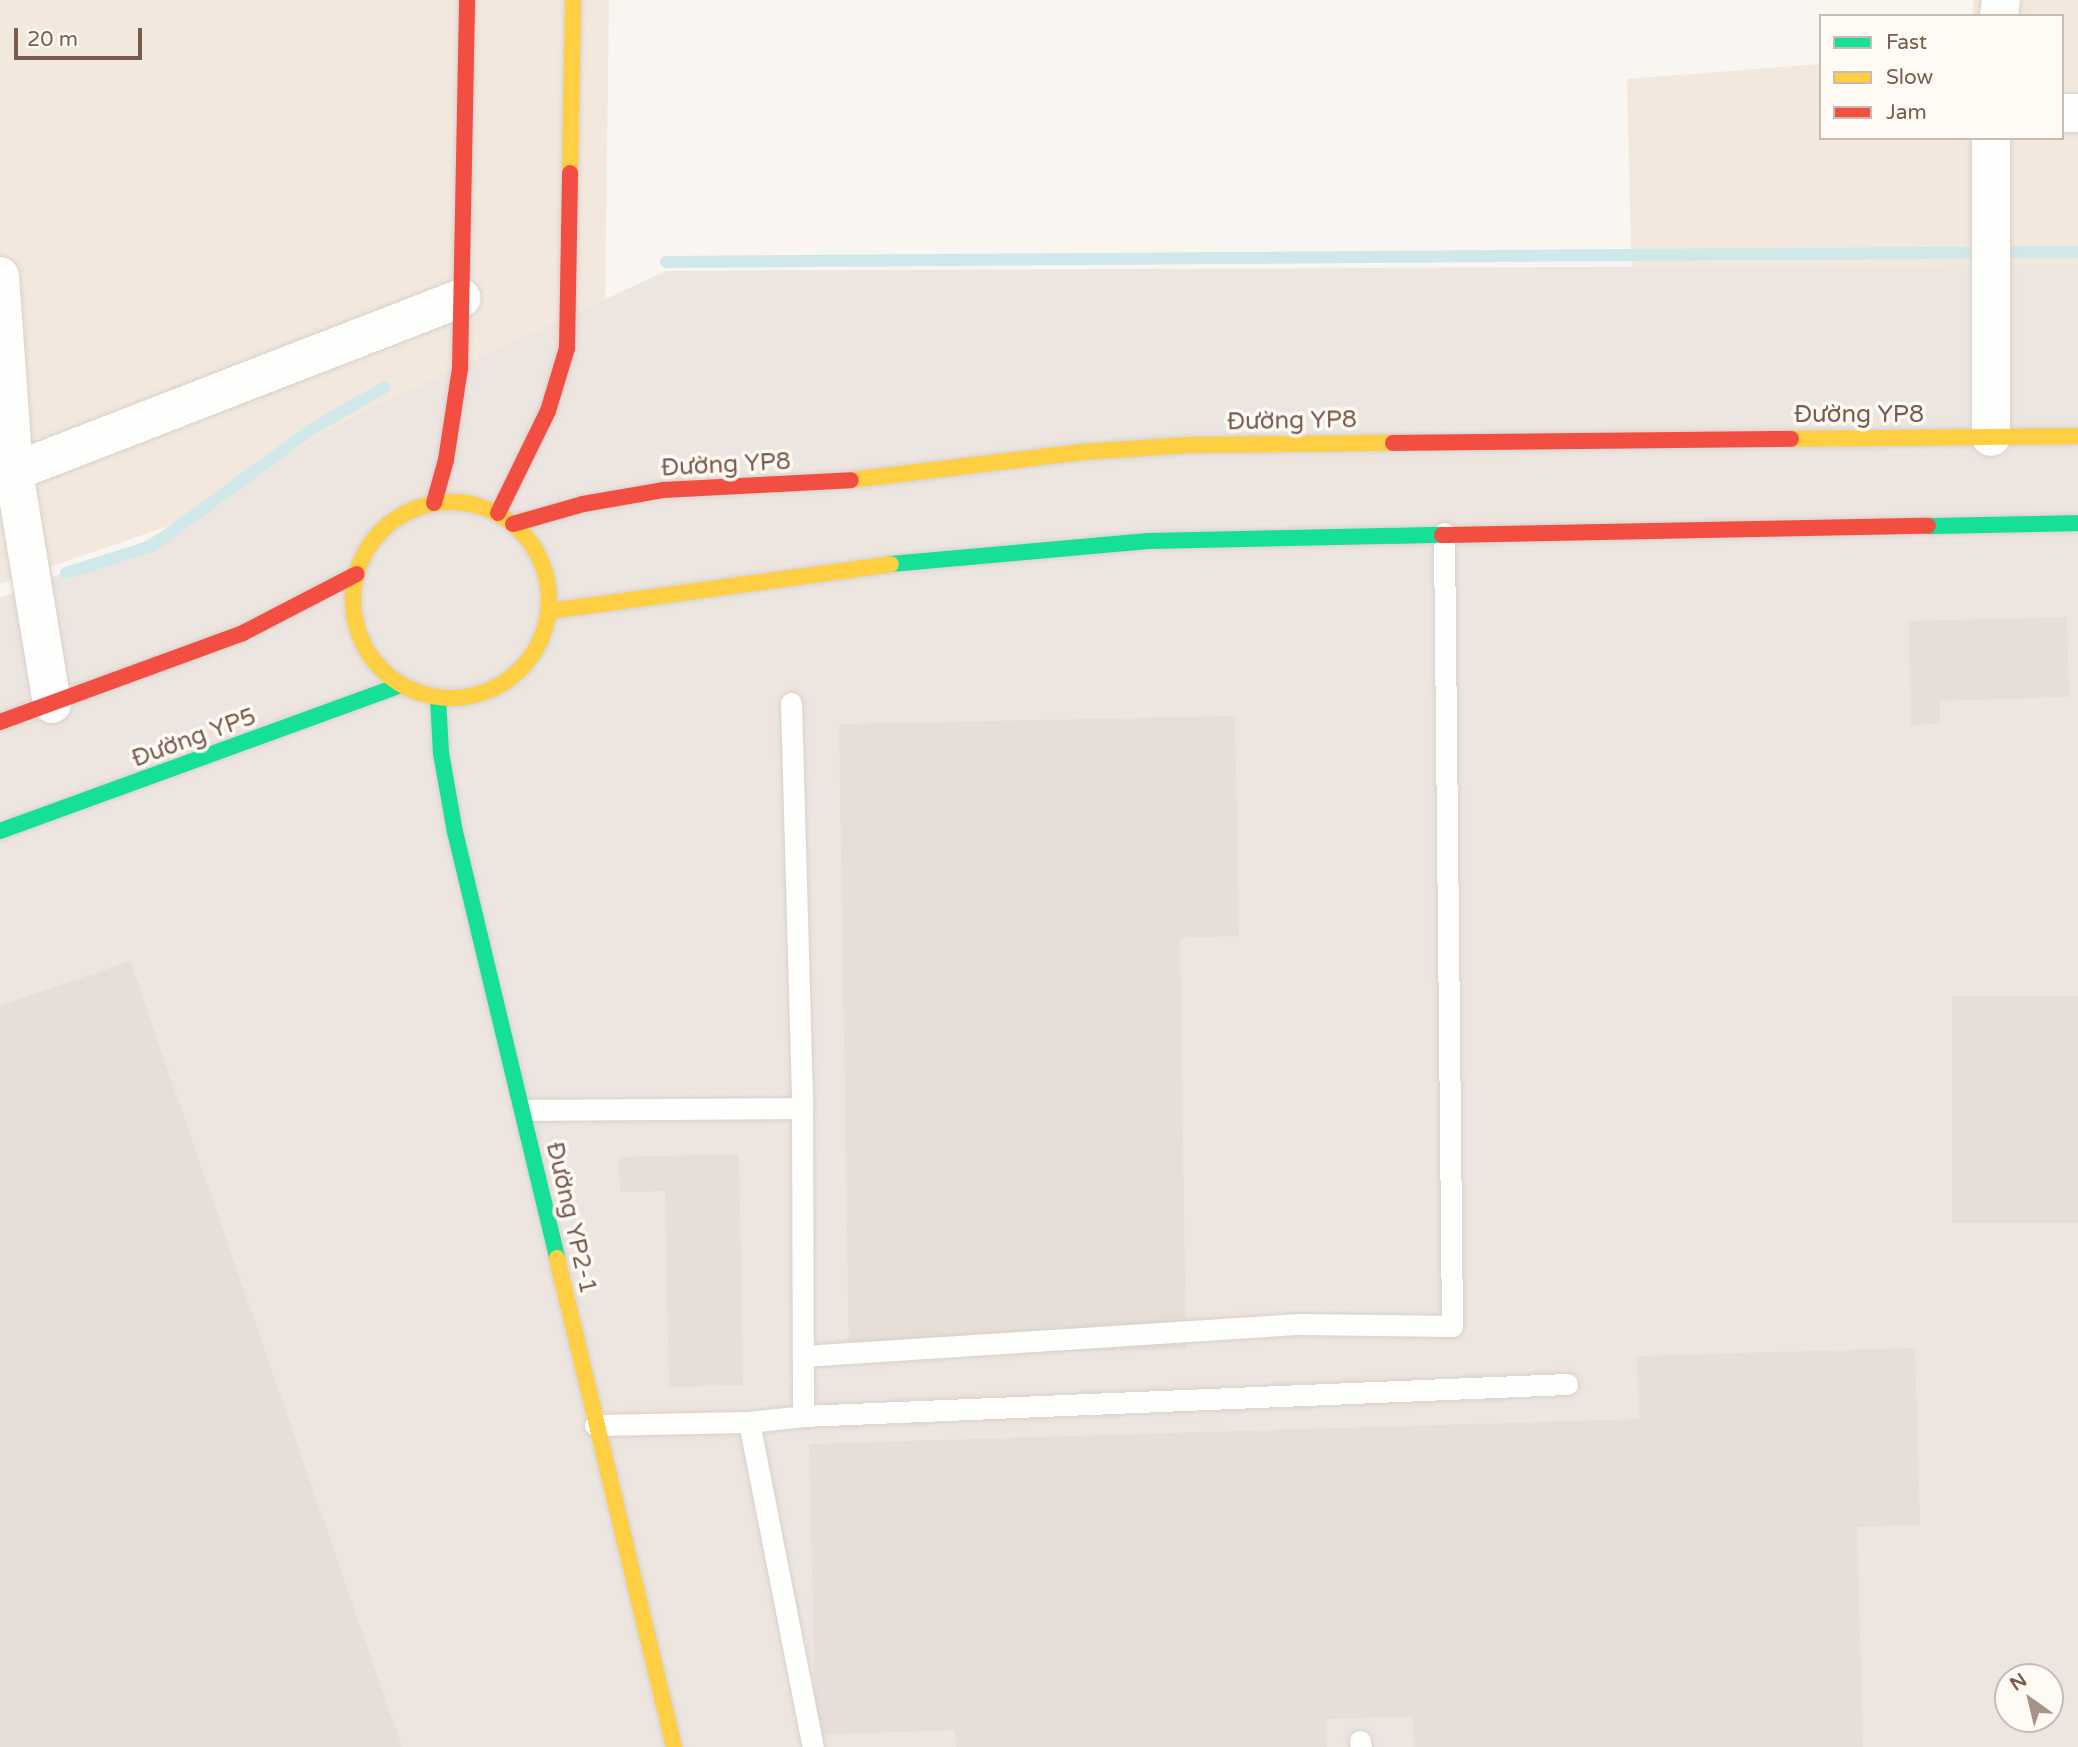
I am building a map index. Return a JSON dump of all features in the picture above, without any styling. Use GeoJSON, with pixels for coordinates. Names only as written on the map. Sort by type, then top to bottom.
{"type":"FeatureCollection","features":[{"type":"Feature","properties":{"kind":"main road"},"geometry":{"type":"LineString","coordinates":[[434,503],[457,401],[467,0]]}},
{"type":"Feature","properties":{"kind":"main road"},"geometry":{"type":"LineString","coordinates":[[498,513],[548,411],[568,348],[573,0]]}},
{"type":"Feature","properties":{"kind":"main road","name":"Đường YP8"},"geometry":{"type":"LineString","coordinates":[[513,524],[583,503],[663,490],[841,481],[1082,452],[1190,445],[2078,436]]}},
{"type":"Feature","properties":{"kind":"main road"},"geometry":{"type":"LineString","coordinates":[[434,503],[475,504],[498,513],[536,548],[545,568],[550,611],[535,652],[514,676],[486,693],[438,698],[401,685],[376,663],[356,627],[353,595],[357,574],[368,549],[389,524],[434,503]]}},
{"type":"Feature","properties":{"kind":"main road"},"geometry":{"type":"LineString","coordinates":[[550,611],[948,556],[1148,541],[1444,533],[2078,523]]}},
{"type":"Feature","properties":{"kind":"main road"},"geometry":{"type":"LineString","coordinates":[[0,722],[243,634],[357,574]]}},
{"type":"Feature","properties":{"kind":"main road","name":"Đường YP5"},"geometry":{"type":"LineString","coordinates":[[0,831],[401,685]]}},
{"type":"Feature","properties":{"kind":"main road","name":"Đường YP2-1"},"geometry":{"type":"LineString","coordinates":[[438,698],[447,793],[524,1110],[595,1425],[674,1747]]}},
{"type":"Feature","properties":{"kind":"street"},"geometry":{"type":"LineString","coordinates":[[1991,140],[1991,437]]}},
{"type":"Feature","properties":{"kind":"street"},"geometry":{"type":"LineString","coordinates":[[0,276],[7,475],[52,704]]}},
{"type":"Feature","properties":{"kind":"street"},"geometry":{"type":"LineString","coordinates":[[7,475],[461,298]]}},
{"type":"Feature","properties":{"kind":"lane"},"geometry":{"type":"LineString","coordinates":[[803,1356],[1300,1324],[1452,1326],[1444,533]]}},
{"type":"Feature","properties":{"kind":"lane"},"geometry":{"type":"LineString","coordinates":[[791,703],[802,1108],[803,1416]]}},
{"type":"Feature","properties":{"kind":"lane"},"geometry":{"type":"LineString","coordinates":[[524,1110],[802,1108]]}},
{"type":"Feature","properties":{"kind":"lane"},"geometry":{"type":"LineString","coordinates":[[595,1425],[749,1422],[803,1416],[1567,1384]]}},
{"type":"Feature","properties":{"kind":"lane"},"geometry":{"type":"LineString","coordinates":[[749,1422],[813,1747]]}},
{"type":"Feature","properties":{"kind":"shaded area"},"geometry":{"type":"Polygon","coordinates":[[[0,0],[609,0],[604,376],[0,584],[0,0]]]}},
{"type":"Feature","properties":{"kind":"shaded area"},"geometry":{"type":"Polygon","coordinates":[[[1973,0],[2078,0],[2078,384],[1634,384],[1627,79],[1819,64],[1819,140],[2064,140],[2064,14],[1973,14],[1973,0]]]}},
{"type":"Feature","properties":{"kind":"shaded area"},"geometry":{"type":"Polygon","coordinates":[[[2078,265],[2078,1747],[0,1747],[0,598],[145,541],[345,421],[666,271],[2078,265]]]}},
{"type":"Feature","properties":{"kind":"building"},"geometry":{"type":"Polygon","coordinates":[[[2067,617],[2069,697],[1940,701],[1940,724],[1911,725],[1909,621],[2067,617]]]}},
{"type":"Feature","properties":{"kind":"building"},"geometry":{"type":"Polygon","coordinates":[[[1235,716],[1239,936],[1180,938],[1186,1349],[849,1356],[839,724],[1235,716]]]}},
{"type":"Feature","properties":{"kind":"building"},"geometry":{"type":"Polygon","coordinates":[[[130,961],[402,1747],[0,1747],[0,1006],[130,961]]]}},
{"type":"Feature","properties":{"kind":"building"},"geometry":{"type":"Polygon","coordinates":[[[1952,996],[2078,996],[2078,1223],[1952,1223],[1952,996]]]}},
{"type":"Feature","properties":{"kind":"building"},"geometry":{"type":"Polygon","coordinates":[[[739,1154],[743,1385],[669,1387],[665,1191],[620,1192],[619,1157],[739,1154]]]}},
{"type":"Feature","properties":{"kind":"building"},"geometry":{"type":"Polygon","coordinates":[[[1915,1348],[1920,1525],[1857,1527],[1863,1747],[1414,1747],[1413,1717],[1326,1719],[1327,1747],[956,1747],[955,1730],[816,1735],[809,1444],[1639,1419],[1637,1356],[1915,1348]]]}},
{"type":"Feature","properties":{"kind":"waterway"},"geometry":{"type":"LineString","coordinates":[[666,262],[2078,252]]}},
{"type":"Feature","properties":{"kind":"waterway"},"geometry":{"type":"LineString","coordinates":[[66,573],[152,546],[312,429],[385,387]]}},
{"type":"Feature","properties":{"kind":"traffic: fast"},"geometry":{"type":"LineString","coordinates":[[1928,526],[2078,523]]}},
{"type":"Feature","properties":{"kind":"traffic: fast"},"geometry":{"type":"LineString","coordinates":[[891,564],[1148,541],[1442,535]]}},
{"type":"Feature","properties":{"kind":"traffic: fast"},"geometry":{"type":"LineString","coordinates":[[0,831],[401,685]]}},
{"type":"Feature","properties":{"kind":"traffic: fast"},"geometry":{"type":"LineString","coordinates":[[438,698],[441,753],[455,832],[557,1258]]}},
{"type":"Feature","properties":{"kind":"traffic: slow"},"geometry":{"type":"LineString","coordinates":[[570,173],[573,0]]}},
{"type":"Feature","properties":{"kind":"traffic: slow"},"geometry":{"type":"LineString","coordinates":[[1791,439],[2078,436]]}},
{"type":"Feature","properties":{"kind":"traffic: slow"},"geometry":{"type":"LineString","coordinates":[[851,480],[1082,452],[1190,445],[1393,443]]}},
{"type":"Feature","properties":{"kind":"traffic: slow"},"geometry":{"type":"LineString","coordinates":[[451,502],[489,509],[521,530],[542,562],[549,600],[542,638],[521,670],[489,691],[451,698],[413,691],[381,670],[360,638],[353,600],[360,562],[381,530],[413,509],[451,502]]}},
{"type":"Feature","properties":{"kind":"traffic: slow"},"geometry":{"type":"LineString","coordinates":[[550,611],[891,564]]}},
{"type":"Feature","properties":{"kind":"traffic: slow"},"geometry":{"type":"LineString","coordinates":[[557,1258],[674,1747]]}},
{"type":"Feature","properties":{"kind":"traffic: jam"},"geometry":{"type":"LineString","coordinates":[[434,503],[446,460],[460,369],[467,0]]}},
{"type":"Feature","properties":{"kind":"traffic: jam"},"geometry":{"type":"LineString","coordinates":[[498,513],[548,411],[567,348],[570,173]]}},
{"type":"Feature","properties":{"kind":"traffic: jam"},"geometry":{"type":"LineString","coordinates":[[1393,443],[1791,439]]}},
{"type":"Feature","properties":{"kind":"traffic: jam"},"geometry":{"type":"LineString","coordinates":[[513,524],[583,504],[663,490],[851,480]]}},
{"type":"Feature","properties":{"kind":"traffic: jam"},"geometry":{"type":"LineString","coordinates":[[1442,535],[1928,526]]}},
{"type":"Feature","properties":{"kind":"traffic: jam"},"geometry":{"type":"LineString","coordinates":[[0,722],[243,633],[357,574]]}}]}
